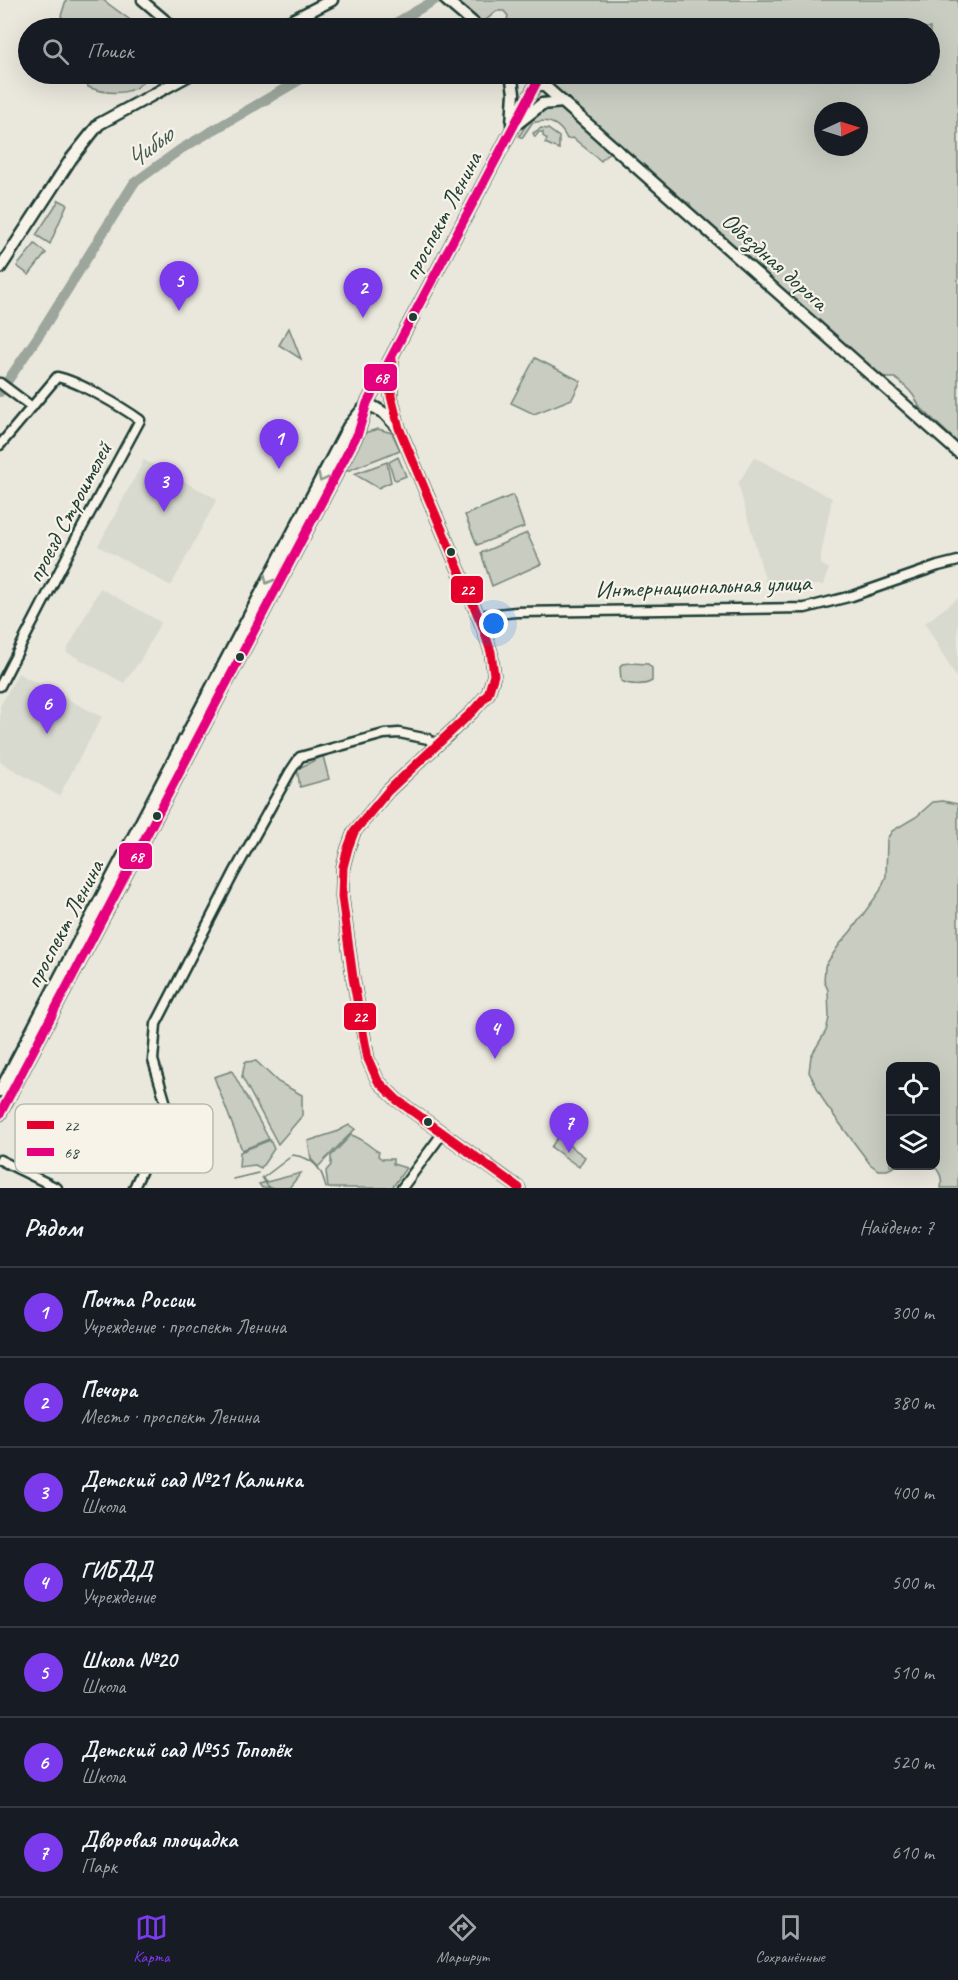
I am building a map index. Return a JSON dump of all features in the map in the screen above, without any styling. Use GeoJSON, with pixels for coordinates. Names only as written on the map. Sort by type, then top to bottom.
{"type":"FeatureCollection","features":[{"type":"Feature","properties":{"kind":"main road"},"geometry":{"type":"LineString","coordinates":[[297,18],[332,0]]}},
{"type":"Feature","properties":{"kind":"main road"},"geometry":{"type":"LineString","coordinates":[[449,3],[467,18]]}},
{"type":"Feature","properties":{"kind":"main road"},"geometry":{"type":"LineString","coordinates":[[0,268],[71,159],[99,124],[173,84]]}},
{"type":"Feature","properties":{"kind":"main road"},"geometry":{"type":"LineString","coordinates":[[512,129],[513,84]]}},
{"type":"Feature","properties":{"kind":"main road","name":"проспект Ленина"},"geometry":{"type":"LineString","coordinates":[[0,1114],[348,428],[367,403],[393,355],[512,129],[531,84]]}},
{"type":"Feature","properties":{"kind":"main road","name":"Объездная дорога"},"geometry":{"type":"LineString","coordinates":[[542,84],[958,452]]}},
{"type":"Feature","properties":{"kind":"main road"},"geometry":{"type":"LineString","coordinates":[[512,129],[534,108],[542,104],[563,102]]}},
{"type":"Feature","properties":{"kind":"main road"},"geometry":{"type":"LineString","coordinates":[[393,355],[391,396],[399,428],[478,616],[491,652],[494,675],[488,694],[472,712],[388,790],[354,832],[343,867],[342,897],[353,978],[368,1059],[378,1081],[397,1100],[519,1188]]}},
{"type":"Feature","properties":{"kind":"main road"},"geometry":{"type":"LineString","coordinates":[[367,403],[384,413],[399,428]]}},
{"type":"Feature","properties":{"kind":"main road","name":"проспект Ленина"},"geometry":{"type":"LineString","coordinates":[[0,1091],[220,683]]}},
{"type":"Feature","properties":{"kind":"street"},"geometry":{"type":"LineString","coordinates":[[142,0],[163,18]]}},
{"type":"Feature","properties":{"kind":"street","name":"проезд Строителей"},"geometry":{"type":"LineString","coordinates":[[0,686],[140,420],[65,378],[57,377],[32,407]]}},
{"type":"Feature","properties":{"kind":"street"},"geometry":{"type":"LineString","coordinates":[[0,383],[32,407],[0,445]]}},
{"type":"Feature","properties":{"kind":"street","name":"Интернациональная улица"},"geometry":{"type":"LineString","coordinates":[[478,616],[516,612],[805,608],[852,596],[958,561]]}},
{"type":"Feature","properties":{"kind":"street"},"geometry":{"type":"LineString","coordinates":[[166,1104],[153,1060],[156,1024],[234,873],[300,757],[384,734],[399,733],[428,739],[436,746]]}},
{"type":"Feature","properties":{"kind":"street"},"geometry":{"type":"LineString","coordinates":[[402,1188],[442,1134]]}},
{"type":"Feature","properties":{"kind":"street"},"geometry":{"type":"LineString","coordinates":[[0,1160],[15,1167]]}},
{"type":"Feature","properties":{"kind":"street"},"geometry":{"type":"LineString","coordinates":[[26,1173],[57,1188]]}},
{"type":"Feature","properties":{"kind":"street"},"geometry":{"type":"LineString","coordinates":[[134,1188],[141,1173]]}},
{"type":"Feature","properties":{"kind":"shaded area"},"geometry":{"type":"Polygon","coordinates":[[[66,0],[103,0],[127,18],[63,18],[61,16],[66,0]]]}},
{"type":"Feature","properties":{"kind":"shaded area"},"geometry":{"type":"Polygon","coordinates":[[[452,0],[958,0],[958,443],[919,406],[902,384],[895,378],[881,375],[692,212],[690,203],[680,200],[547,84],[940,84],[940,18],[508,18],[504,11],[497,11],[487,18],[472,17],[452,0]]]}},
{"type":"Feature","properties":{"kind":"shaded area"},"geometry":{"type":"Polygon","coordinates":[[[87,84],[140,84],[122,92],[105,92],[88,87],[87,84]]]}},
{"type":"Feature","properties":{"kind":"shaded area"},"geometry":{"type":"Polygon","coordinates":[[[543,106],[564,108],[593,137],[611,150],[601,161],[573,138],[567,139],[557,126],[544,121],[532,123],[522,138],[519,136],[533,114],[543,106]]]}},
{"type":"Feature","properties":{"kind":"shaded area"},"geometry":{"type":"Polygon","coordinates":[[[541,128],[548,129],[559,137],[559,149],[545,143],[547,139],[543,136],[543,132],[539,132],[535,137],[533,133],[541,128]]]}},
{"type":"Feature","properties":{"kind":"shaded area"},"geometry":{"type":"Polygon","coordinates":[[[59,200],[67,204],[50,244],[36,235],[59,200]]]}},
{"type":"Feature","properties":{"kind":"shaded area"},"geometry":{"type":"Polygon","coordinates":[[[35,244],[46,253],[29,275],[17,266],[35,244]]]}},
{"type":"Feature","properties":{"kind":"shaded area"},"geometry":{"type":"Polygon","coordinates":[[[289,328],[301,359],[279,345],[289,328]]]}},
{"type":"Feature","properties":{"kind":"shaded area"},"geometry":{"type":"Polygon","coordinates":[[[535,358],[581,381],[572,399],[534,414],[511,403],[535,358]]]}},
{"type":"Feature","properties":{"kind":"shaded area"},"geometry":{"type":"Polygon","coordinates":[[[378,429],[392,433],[400,450],[347,471],[344,470],[360,436],[378,429]]]}},
{"type":"Feature","properties":{"kind":"shaded area"},"geometry":{"type":"Polygon","coordinates":[[[398,457],[406,476],[396,480],[389,462],[398,457]]]}},
{"type":"Feature","properties":{"kind":"shaded area"},"geometry":{"type":"Polygon","coordinates":[[[754,457],[832,498],[821,555],[821,564],[829,569],[823,585],[767,586],[738,484],[754,457]]]}},
{"type":"Feature","properties":{"kind":"shaded area"},"geometry":{"type":"Polygon","coordinates":[[[144,460],[217,499],[171,586],[98,546],[144,460]]]}},
{"type":"Feature","properties":{"kind":"shaded area"},"geometry":{"type":"Polygon","coordinates":[[[387,462],[391,482],[378,488],[354,474],[387,462]]]}},
{"type":"Feature","properties":{"kind":"shaded area"},"geometry":{"type":"Polygon","coordinates":[[[513,495],[524,527],[477,545],[465,515],[513,495]]]}},
{"type":"Feature","properties":{"kind":"shaded area"},"geometry":{"type":"Polygon","coordinates":[[[527,533],[541,564],[492,586],[481,553],[527,533]]]}},
{"type":"Feature","properties":{"kind":"shaded area"},"geometry":{"type":"Polygon","coordinates":[[[100,588],[161,622],[140,661],[124,683],[66,652],[100,588]]]}},
{"type":"Feature","properties":{"kind":"shaded area"},"geometry":{"type":"Polygon","coordinates":[[[958,598],[958,681],[925,623],[958,598]]]}},
{"type":"Feature","properties":{"kind":"shaded area"},"geometry":{"type":"Polygon","coordinates":[[[622,664],[648,664],[652,668],[652,681],[636,684],[621,681],[620,667],[622,664]]]}},
{"type":"Feature","properties":{"kind":"shaded area"},"geometry":{"type":"Polygon","coordinates":[[[18,673],[102,717],[59,796],[0,762],[0,706],[18,673]]]}},
{"type":"Feature","properties":{"kind":"shaded area"},"geometry":{"type":"Polygon","coordinates":[[[323,756],[329,779],[300,787],[297,769],[323,756]]]}},
{"type":"Feature","properties":{"kind":"shaded area"},"geometry":{"type":"Polygon","coordinates":[[[933,802],[958,804],[958,1188],[941,1188],[941,1176],[937,1170],[940,1170],[940,1062],[886,1062],[886,1170],[878,1170],[870,1164],[826,1105],[809,1072],[811,1056],[826,1031],[829,1018],[828,990],[824,981],[825,966],[880,891],[886,876],[887,839],[892,831],[916,817],[933,802]]]}},
{"type":"Feature","properties":{"kind":"shaded area"},"geometry":{"type":"Polygon","coordinates":[[[256,1061],[278,1082],[302,1095],[302,1116],[278,1144],[242,1077],[245,1062],[256,1061]]]}},
{"type":"Feature","properties":{"kind":"shaded area"},"geometry":{"type":"Polygon","coordinates":[[[232,1071],[269,1139],[242,1150],[214,1077],[232,1071]]]}},
{"type":"Feature","properties":{"kind":"shaded area"},"geometry":{"type":"Polygon","coordinates":[[[349,1125],[355,1129],[318,1167],[311,1159],[308,1141],[349,1125]]]}},
{"type":"Feature","properties":{"kind":"shaded area"},"geometry":{"type":"Polygon","coordinates":[[[351,1135],[379,1152],[378,1156],[382,1159],[393,1159],[393,1164],[406,1168],[392,1188],[328,1188],[326,1171],[331,1165],[331,1156],[351,1135]]]}},
{"type":"Feature","properties":{"kind":"shaded area"},"geometry":{"type":"Polygon","coordinates":[[[558,1137],[585,1157],[579,1167],[551,1147],[558,1137]]]}},
{"type":"Feature","properties":{"kind":"shaded area"},"geometry":{"type":"Polygon","coordinates":[[[270,1140],[274,1149],[261,1168],[255,1165],[239,1167],[240,1152],[270,1140]]]}},
{"type":"Feature","properties":{"kind":"shaded area"},"geometry":{"type":"Polygon","coordinates":[[[301,1173],[289,1188],[262,1188],[259,1184],[301,1173]]]}},
{"type":"Feature","properties":{"kind":"waterway","name":"Чибью"},"geometry":{"type":"LineString","coordinates":[[404,18],[435,0]]}},
{"type":"Feature","properties":{"kind":"waterway","name":"Чибью"},"geometry":{"type":"LineString","coordinates":[[0,392],[39,335],[134,183],[181,149],[293,84]]}},
{"type":"Feature","properties":{"kind":"waterway"},"geometry":{"type":"LineString","coordinates":[[291,1156],[300,1156],[312,1161],[322,1175],[326,1188]]}},
{"type":"Feature","properties":{"kind":"waterway"},"geometry":{"type":"LineString","coordinates":[[264,1177],[289,1158]]}},
{"type":"Feature","properties":{"kind":"waterway"},"geometry":{"type":"LineString","coordinates":[[233,1179],[258,1173]]}},
{"type":"Feature","properties":{"kind":"waterway"},"geometry":{"type":"LineString","coordinates":[[262,1177],[269,1188]]}},
{"type":"Feature","properties":{"kind":"transit line","name":"68"},"geometry":{"type":"LineString","coordinates":[[0,1114],[358,433],[367,403],[536,84]]}},
{"type":"Feature","properties":{"kind":"transit line","name":"22"},"geometry":{"type":"LineString","coordinates":[[392,359],[391,396],[399,428],[482,625],[491,652],[494,675],[488,694],[472,712],[388,791],[354,832],[343,867],[342,897],[353,978],[368,1059],[378,1081],[397,1100],[519,1188]]}},
{"type":"Feature","properties":{"kind":"place","name":"Школа №20"},"geometry":{"type":"Point","coordinates":[179,311]}},
{"type":"Feature","properties":{"kind":"place","name":"Печора"},"geometry":{"type":"Point","coordinates":[363,318]}},
{"type":"Feature","properties":{"kind":"place","name":"Почта России"},"geometry":{"type":"Point","coordinates":[279,469]}},
{"type":"Feature","properties":{"kind":"place","name":"Детский сад №21 Калинка"},"geometry":{"type":"Point","coordinates":[164,512]}},
{"type":"Feature","properties":{"kind":"place","name":"Детский сад №55 Тополёк"},"geometry":{"type":"Point","coordinates":[47,734]}},
{"type":"Feature","properties":{"kind":"place","name":"ГИБДД"},"geometry":{"type":"Point","coordinates":[495,1059]}},
{"type":"Feature","properties":{"kind":"place","name":"Дворовая площадка"},"geometry":{"type":"Point","coordinates":[569,1153]}}]}
